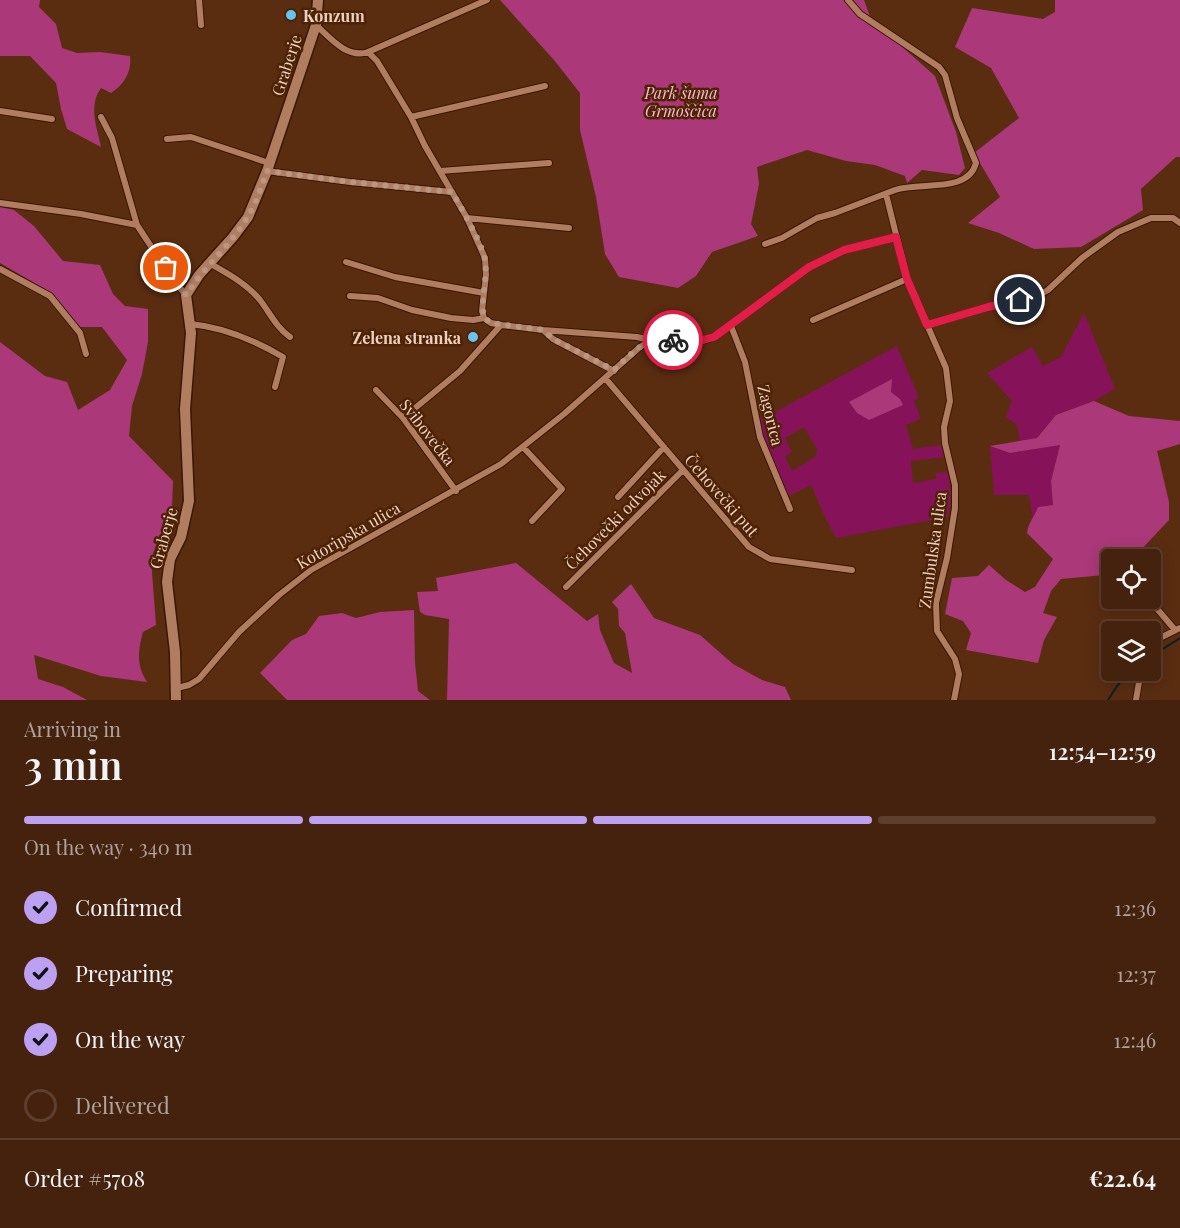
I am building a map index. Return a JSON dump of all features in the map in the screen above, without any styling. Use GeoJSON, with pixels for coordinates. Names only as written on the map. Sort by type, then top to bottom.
{"type":"FeatureCollection","features":[{"type":"Feature","properties":{"kind":"street"},"geometry":{"type":"LineString","coordinates":[[199,0],[201,25]]}},
{"type":"Feature","properties":{"kind":"street","name":"Graberje"},"geometry":{"type":"LineString","coordinates":[[176,700],[173,637],[168,603],[168,572],[170,559],[180,542],[189,501],[185,409],[190,324],[186,295],[209,263],[248,217],[268,167],[316,25],[318,0]]}},
{"type":"Feature","properties":{"kind":"street"},"geometry":{"type":"LineString","coordinates":[[316,25],[335,43],[350,52],[362,54],[487,0]]}},
{"type":"Feature","properties":{"kind":"street"},"geometry":{"type":"LineString","coordinates":[[765,244],[782,238],[817,218],[904,186],[965,181],[972,175],[976,163],[957,118],[945,75],[939,67],[860,14],[848,0]]}},
{"type":"Feature","properties":{"kind":"street"},"geometry":{"type":"LineString","coordinates":[[368,52],[377,61],[411,117],[425,146],[467,218],[485,258],[484,318]]}},
{"type":"Feature","properties":{"kind":"street"},"geometry":{"type":"LineString","coordinates":[[411,117],[545,86]]}},
{"type":"Feature","properties":{"kind":"street"},"geometry":{"type":"LineString","coordinates":[[0,111],[52,119]]}},
{"type":"Feature","properties":{"kind":"street"},"geometry":{"type":"LineString","coordinates":[[101,117],[112,138],[137,225],[173,280],[186,295]]}},
{"type":"Feature","properties":{"kind":"street"},"geometry":{"type":"LineString","coordinates":[[167,139],[191,137],[268,167],[350,182],[452,192]]}},
{"type":"Feature","properties":{"kind":"street"},"geometry":{"type":"LineString","coordinates":[[440,171],[549,163]]}},
{"type":"Feature","properties":{"kind":"street","name":"Zumbulska ulica"},"geometry":{"type":"LineString","coordinates":[[886,194],[907,279],[946,368],[950,401],[944,427],[945,443],[955,486],[955,508],[947,558],[936,603],[937,631],[955,659],[959,674],[954,700]]}},
{"type":"Feature","properties":{"kind":"street"},"geometry":{"type":"LineString","coordinates":[[0,203],[81,214],[137,225]]}},
{"type":"Feature","properties":{"kind":"street"},"geometry":{"type":"LineString","coordinates":[[467,218],[569,228]]}},
{"type":"Feature","properties":{"kind":"street"},"geometry":{"type":"LineString","coordinates":[[927,325],[988,307],[1036,297],[1048,290],[1083,258],[1118,232],[1151,218],[1173,218],[1180,224]]}},
{"type":"Feature","properties":{"kind":"street"},"geometry":{"type":"LineString","coordinates":[[350,296],[378,298],[412,310],[451,318],[473,320],[484,318],[491,323],[501,325],[637,337],[650,341],[661,339],[695,342],[714,337],[731,326],[809,267],[844,250],[896,237]]}},
{"type":"Feature","properties":{"kind":"street"},"geometry":{"type":"LineString","coordinates":[[346,262],[395,277],[484,292]]}},
{"type":"Feature","properties":{"kind":"street"},"geometry":{"type":"LineString","coordinates":[[209,263],[248,288],[260,300],[278,327],[290,337]]}},
{"type":"Feature","properties":{"kind":"street"},"geometry":{"type":"LineString","coordinates":[[0,269],[50,297],[80,333],[86,354]]}},
{"type":"Feature","properties":{"kind":"street"},"geometry":{"type":"LineString","coordinates":[[813,320],[907,279]]}},
{"type":"Feature","properties":{"kind":"street"},"geometry":{"type":"LineString","coordinates":[[190,324],[217,328],[242,336],[283,357],[274,387]]}},
{"type":"Feature","properties":{"kind":"street"},"geometry":{"type":"LineString","coordinates":[[403,418],[460,371],[501,325]]}},
{"type":"Feature","properties":{"kind":"street","name":"Zagorica"},"geometry":{"type":"LineString","coordinates":[[731,326],[745,362],[760,437],[790,509]]}},
{"type":"Feature","properties":{"kind":"street"},"geometry":{"type":"LineString","coordinates":[[543,330],[553,339],[614,370]]}},
{"type":"Feature","properties":{"kind":"street","name":"Kotoripska ulica"},"geometry":{"type":"LineString","coordinates":[[177,688],[189,686],[199,680],[239,632],[279,595],[311,570],[501,464],[640,346],[650,341]]}},
{"type":"Feature","properties":{"kind":"street","name":"Čehovečki put"},"geometry":{"type":"LineString","coordinates":[[605,378],[749,547],[770,559],[852,570]]}},
{"type":"Feature","properties":{"kind":"street","name":"Svibovečka"},"geometry":{"type":"LineString","coordinates":[[376,390],[403,418],[456,491]]}},
{"type":"Feature","properties":{"kind":"street"},"geometry":{"type":"LineString","coordinates":[[523,447],[562,489],[532,521]]}},
{"type":"Feature","properties":{"kind":"street"},"geometry":{"type":"LineString","coordinates":[[618,497],[664,447]]}},
{"type":"Feature","properties":{"kind":"street","name":"Čehovečki odvojak"},"geometry":{"type":"LineString","coordinates":[[566,587],[683,470]]}},
{"type":"Feature","properties":{"kind":"street"},"geometry":{"type":"LineString","coordinates":[[1159,609],[1178,629],[1161,638]]}},
{"type":"Feature","properties":{"kind":"street"},"geometry":{"type":"LineString","coordinates":[[1136,700],[1140,681]]}},
{"type":"Feature","properties":{"kind":"shaded area"},"geometry":{"type":"Polygon","coordinates":[[[1084,313],[1115,389],[1094,401],[1056,415],[1037,438],[1020,441],[1017,425],[1006,417],[1012,401],[987,373],[1032,347],[1043,366],[1061,357],[1084,313]]]}},
{"type":"Feature","properties":{"kind":"shaded area"},"geometry":{"type":"Polygon","coordinates":[[[897,346],[919,398],[914,401],[921,419],[906,425],[913,449],[941,445],[944,457],[911,461],[913,483],[936,479],[936,473],[948,473],[951,497],[948,517],[836,538],[811,485],[789,496],[768,450],[760,420],[897,346]],[[892,380],[849,403],[857,413],[900,399],[891,392],[892,380]],[[804,427],[785,438],[792,452],[785,457],[792,471],[816,456],[817,449],[804,427]]]}},
{"type":"Feature","properties":{"kind":"shaded area"},"geometry":{"type":"Polygon","coordinates":[[[1060,444],[1051,481],[1053,506],[1033,519],[1029,495],[994,495],[990,446],[1010,453],[1060,444]]]}},
{"type":"Feature","properties":{"kind":"green space"},"geometry":{"type":"Polygon","coordinates":[[[0,0],[40,0],[39,7],[56,24],[62,48],[77,53],[100,52],[130,56],[128,73],[120,86],[111,93],[101,88],[97,95],[94,110],[101,147],[67,129],[56,83],[30,56],[0,56],[0,0]]]}},
{"type":"Feature","properties":{"kind":"green space","name":"Park šuma Grmoščica"},"geometry":{"type":"Polygon","coordinates":[[[500,0],[864,0],[871,19],[935,76],[956,132],[965,168],[959,175],[922,170],[907,183],[905,176],[875,165],[846,161],[807,150],[757,167],[759,184],[751,224],[758,236],[712,252],[696,276],[678,288],[619,277],[605,254],[596,197],[580,130],[580,93],[554,60],[500,0]]]}},
{"type":"Feature","properties":{"kind":"green space"},"geometry":{"type":"Polygon","coordinates":[[[1055,0],[1180,0],[1180,157],[1176,157],[1141,189],[1143,210],[1081,247],[1034,249],[999,233],[968,223],[1000,197],[974,153],[1019,118],[991,68],[955,47],[972,8],[1043,19],[1055,12],[1055,0]]]}},
{"type":"Feature","properties":{"kind":"green space"},"geometry":{"type":"Polygon","coordinates":[[[0,207],[14,210],[34,226],[63,261],[100,265],[113,294],[125,306],[148,309],[148,342],[142,374],[132,406],[129,436],[173,481],[172,507],[167,528],[156,545],[151,559],[156,625],[143,632],[139,651],[141,670],[147,682],[101,676],[34,655],[38,679],[63,687],[87,700],[0,700],[0,342],[45,376],[67,382],[78,410],[110,390],[127,360],[102,327],[79,327],[52,293],[0,263],[0,207]]]}},
{"type":"Feature","properties":{"kind":"green space"},"geometry":{"type":"Polygon","coordinates":[[[892,379],[891,392],[900,399],[903,405],[869,420],[857,413],[849,402],[892,379]]]}},
{"type":"Feature","properties":{"kind":"green space"},"geometry":{"type":"Polygon","coordinates":[[[1094,401],[1129,416],[1180,421],[1180,444],[1157,451],[1169,502],[1169,520],[1142,549],[1101,549],[1101,575],[1061,579],[1051,591],[1043,613],[1057,617],[1044,640],[1038,663],[966,650],[971,633],[963,621],[945,614],[952,578],[978,576],[989,565],[1006,580],[1025,592],[1035,587],[1053,559],[1027,533],[1038,507],[1053,505],[1051,481],[1060,445],[1010,453],[990,446],[1037,438],[1056,415],[1094,401]]]}},
{"type":"Feature","properties":{"kind":"green space"},"geometry":{"type":"Polygon","coordinates":[[[516,563],[587,621],[598,614],[600,630],[614,663],[632,673],[625,633],[619,626],[618,609],[612,602],[631,584],[654,618],[700,635],[733,664],[762,680],[785,687],[791,700],[447,700],[449,619],[420,612],[417,592],[438,591],[436,578],[516,563]]]}},
{"type":"Feature","properties":{"kind":"green space"},"geometry":{"type":"Polygon","coordinates":[[[414,610],[418,691],[430,700],[287,700],[260,673],[292,640],[306,634],[319,616],[342,613],[356,618],[380,612],[414,610]]]}},
{"type":"Feature","properties":{"kind":"waterway"},"geometry":{"type":"LineString","coordinates":[[1161,650],[1180,638]]}},
{"type":"Feature","properties":{"kind":"waterway"},"geometry":{"type":"LineString","coordinates":[[1108,700],[1121,681]]}},
{"type":"Feature","properties":{"kind":"way so far"},"geometry":{"type":"LineString","coordinates":[[166,268],[186,295],[209,263],[248,217],[267,171],[452,192],[485,258],[486,275],[482,311],[484,318],[491,323],[543,330],[553,339],[614,370],[640,346],[650,341],[673,340]]}},
{"type":"Feature","properties":{"kind":"place","name":"Konzum"},"geometry":{"type":"Point","coordinates":[291,15]}},
{"type":"Feature","properties":{"kind":"place","name":"Zelena stranka"},"geometry":{"type":"Point","coordinates":[473,337]}},
{"type":"Feature","properties":{"kind":"route"},"geometry":{"type":"LineString","coordinates":[[673,340],[695,342],[714,337],[809,267],[844,250],[896,237],[907,279],[927,325],[1020,300]]}}]}
